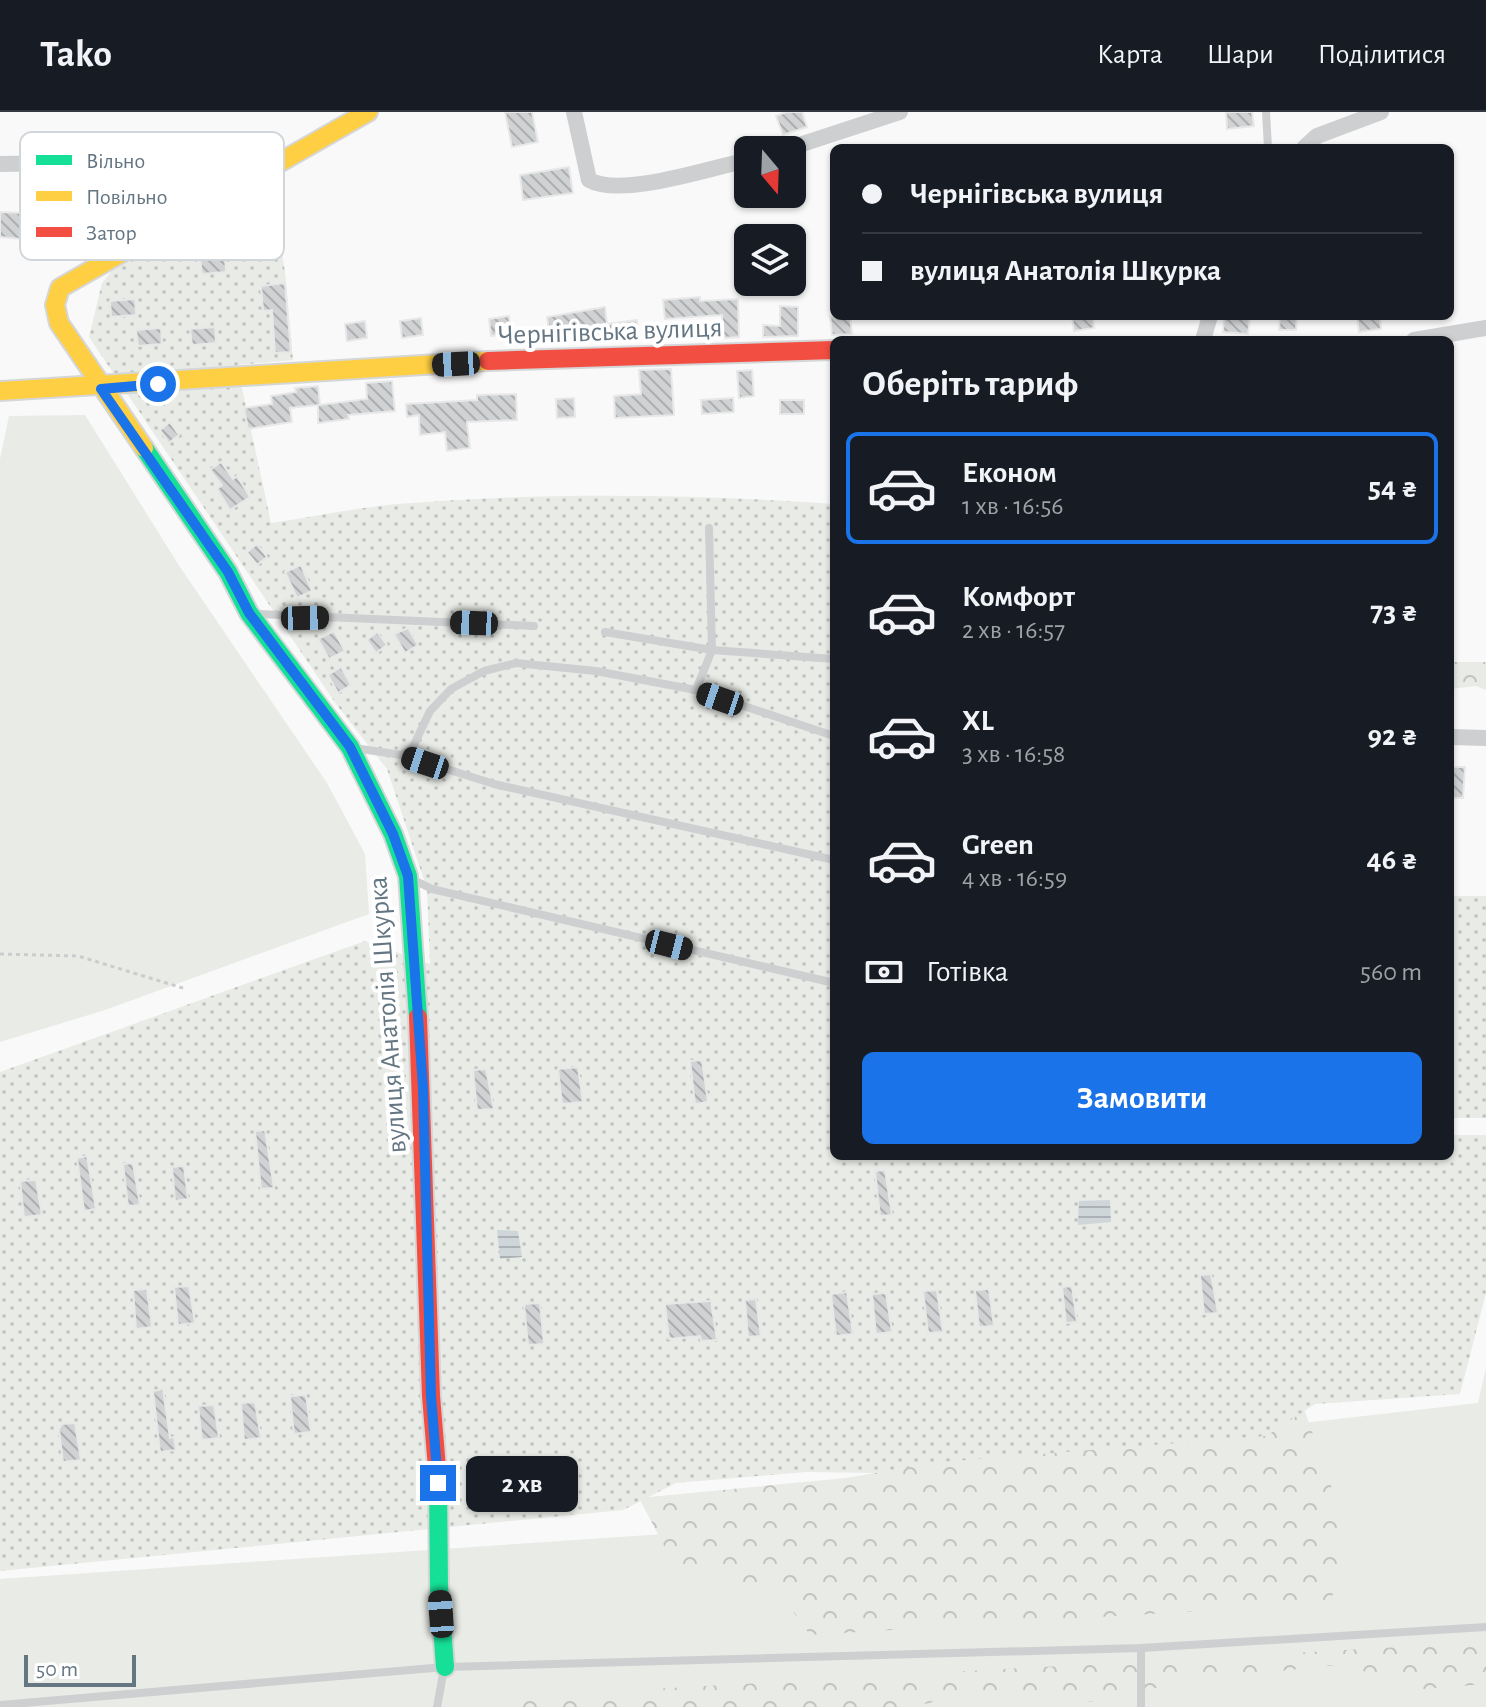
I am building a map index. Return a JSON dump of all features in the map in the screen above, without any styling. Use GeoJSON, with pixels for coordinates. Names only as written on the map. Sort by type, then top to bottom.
{"type":"FeatureCollection","features":[{"type":"Feature","properties":{"kind":"street","name":"вулиця Анатолія Шкурка"},"geometry":{"type":"LineString","coordinates":[[284,159],[368,112]]}},
{"type":"Feature","properties":{"kind":"street"},"geometry":{"type":"LineString","coordinates":[[574,112],[589,180],[602,187],[636,184],[734,163]]}},
{"type":"Feature","properties":{"kind":"street"},"geometry":{"type":"LineString","coordinates":[[806,143],[900,112]]}},
{"type":"Feature","properties":{"kind":"street"},"geometry":{"type":"LineString","coordinates":[[1308,144],[1317,136],[1381,112]]}},
{"type":"Feature","properties":{"kind":"street"},"geometry":{"type":"LineString","coordinates":[[0,164],[20,164]]}},
{"type":"Feature","properties":{"kind":"street","name":"вулиця Анатолія Шкурка"},"geometry":{"type":"LineString","coordinates":[[108,260],[60,288],[55,305],[59,323],[228,572],[249,613],[350,747],[393,834],[408,876],[423,1087],[431,1396],[438,1457],[439,1587],[445,1667]]}},
{"type":"Feature","properties":{"kind":"street"},"geometry":{"type":"LineString","coordinates":[[1438,336],[1486,328]]}},
{"type":"Feature","properties":{"kind":"street","name":"Чернігівська вулиця"},"geometry":{"type":"LineString","coordinates":[[0,391],[101,389],[302,372],[640,355],[830,350]]}},
{"type":"Feature","properties":{"kind":"street"},"geometry":{"type":"LineString","coordinates":[[1454,737],[1486,738]]}},
{"type":"Feature","properties":{"kind":"lane"},"geometry":{"type":"LineString","coordinates":[[1266,112],[1268,144]]}},
{"type":"Feature","properties":{"kind":"lane"},"geometry":{"type":"LineString","coordinates":[[696,690],[712,650],[709,528]]}},
{"type":"Feature","properties":{"kind":"lane"},"geometry":{"type":"LineString","coordinates":[[249,613],[286,618],[534,626]]}},
{"type":"Feature","properties":{"kind":"lane"},"geometry":{"type":"LineString","coordinates":[[605,632],[712,650],[830,659]]}},
{"type":"Feature","properties":{"kind":"lane"},"geometry":{"type":"LineString","coordinates":[[402,755],[413,747],[430,711],[451,689],[484,671],[516,663],[596,671],[696,690],[830,735]]}},
{"type":"Feature","properties":{"kind":"lane"},"geometry":{"type":"LineString","coordinates":[[350,747],[402,755],[494,784],[830,859]]}},
{"type":"Feature","properties":{"kind":"lane"},"geometry":{"type":"LineString","coordinates":[[408,876],[432,889],[830,982]]}},
{"type":"Feature","properties":{"kind":"lane"},"geometry":{"type":"LineString","coordinates":[[0,1705],[445,1667],[1141,1648],[1486,1627]]}},
{"type":"Feature","properties":{"kind":"lane"},"geometry":{"type":"LineString","coordinates":[[1141,1648],[1141,1707]]}},
{"type":"Feature","properties":{"kind":"lane"},"geometry":{"type":"LineString","coordinates":[[437,1707],[445,1667]]}},
{"type":"Feature","properties":{"kind":"path"},"geometry":{"type":"LineString","coordinates":[[0,954],[78,956],[186,989]]}},
{"type":"Feature","properties":{"kind":"green space"},"geometry":{"type":"Polygon","coordinates":[[[121,260],[283,260],[293,360],[237,365],[271,523],[397,504],[560,496],[670,496],[830,504],[830,1160],[1454,1160],[1454,1135],[1486,1135],[1486,1293],[1460,1394],[1315,1404],[1266,1436],[942,1462],[875,1473],[806,1472],[676,1483],[623,1510],[0,1571],[0,1072],[365,941],[430,964],[427,889],[387,769],[336,704],[89,337],[102,283],[121,260]]]}},
{"type":"Feature","properties":{"kind":"green space"},"geometry":{"type":"Polygon","coordinates":[[[85,415],[178,564],[327,783],[365,854],[369,914],[105,1010],[0,1042],[0,459],[9,416],[85,415]]]}},
{"type":"Feature","properties":{"kind":"green space"},"geometry":{"type":"Polygon","coordinates":[[[1454,662],[1486,662],[1486,690],[1476,686],[1454,689],[1454,662]]]}},
{"type":"Feature","properties":{"kind":"green space"},"geometry":{"type":"Polygon","coordinates":[[[1454,896],[1486,896],[1486,1118],[1454,1118],[1454,896]]]}},
{"type":"Feature","properties":{"kind":"green space"},"geometry":{"type":"Polygon","coordinates":[[[1486,1368],[1486,1707],[0,1707],[0,1579],[1046,1508],[1164,1439],[1478,1403],[1486,1368]]]}},
{"type":"Feature","properties":{"kind":"green space"},"geometry":{"type":"Polygon","coordinates":[[[1292,1375],[1346,1528],[1331,1603],[810,1635],[779,1592],[672,1561],[639,1498],[846,1478],[1014,1449],[1292,1375]]]}},
{"type":"Feature","properties":{"kind":"green space"},"geometry":{"type":"Polygon","coordinates":[[[1486,1642],[1486,1684],[1411,1690],[1346,1664],[1175,1682],[1108,1703],[976,1691],[913,1707],[520,1707],[509,1697],[1486,1642]]]}},
{"type":"Feature","properties":{"kind":"shaded area"},"geometry":{"type":"Polygon","coordinates":[[[1110,1200],[1111,1222],[1078,1225],[1079,1201],[1110,1200]]]}},
{"type":"Feature","properties":{"kind":"shaded area"},"geometry":{"type":"Polygon","coordinates":[[[497,1230],[518,1231],[522,1257],[500,1259],[497,1230]]]}},
{"type":"Feature","properties":{"kind":"building"},"geometry":{"type":"Polygon","coordinates":[[[505,112],[532,112],[538,142],[512,147],[505,112]]]}},
{"type":"Feature","properties":{"kind":"building"},"geometry":{"type":"Polygon","coordinates":[[[786,112],[802,112],[807,127],[783,135],[776,116],[786,112]]]}},
{"type":"Feature","properties":{"kind":"building"},"geometry":{"type":"Polygon","coordinates":[[[1226,112],[1252,112],[1254,126],[1227,129],[1226,112]]]}},
{"type":"Feature","properties":{"kind":"building"},"geometry":{"type":"Polygon","coordinates":[[[569,167],[573,193],[523,200],[520,175],[569,167]]]}},
{"type":"Feature","properties":{"kind":"building"},"geometry":{"type":"Polygon","coordinates":[[[0,212],[20,213],[20,239],[0,237],[0,212]]]}},
{"type":"Feature","properties":{"kind":"building"},"geometry":{"type":"Polygon","coordinates":[[[200,260],[225,260],[226,272],[202,274],[200,260]]]}},
{"type":"Feature","properties":{"kind":"building"},"geometry":{"type":"Polygon","coordinates":[[[285,283],[291,352],[275,353],[272,310],[263,311],[261,286],[285,283]]]}},
{"type":"Feature","properties":{"kind":"building"},"geometry":{"type":"Polygon","coordinates":[[[700,297],[700,301],[738,299],[739,337],[723,338],[722,315],[665,319],[663,300],[700,297]]]}},
{"type":"Feature","properties":{"kind":"building"},"geometry":{"type":"Polygon","coordinates":[[[135,299],[136,315],[111,317],[110,301],[135,299]]]}},
{"type":"Feature","properties":{"kind":"building"},"geometry":{"type":"Polygon","coordinates":[[[780,306],[798,307],[798,336],[763,337],[763,325],[780,326],[780,306]]]}},
{"type":"Feature","properties":{"kind":"building"},"geometry":{"type":"Polygon","coordinates":[[[605,307],[607,324],[637,320],[639,339],[590,342],[589,334],[550,340],[547,317],[605,307]]]}},
{"type":"Feature","properties":{"kind":"building"},"geometry":{"type":"Polygon","coordinates":[[[509,316],[511,333],[491,336],[489,319],[509,316]]]}},
{"type":"Feature","properties":{"kind":"building"},"geometry":{"type":"Polygon","coordinates":[[[421,318],[423,335],[402,338],[400,321],[421,318]]]}},
{"type":"Feature","properties":{"kind":"building"},"geometry":{"type":"Polygon","coordinates":[[[830,320],[850,320],[852,334],[832,335],[830,320]]]}},
{"type":"Feature","properties":{"kind":"building"},"geometry":{"type":"Polygon","coordinates":[[[1073,320],[1093,320],[1094,328],[1074,331],[1073,320]]]}},
{"type":"Feature","properties":{"kind":"building"},"geometry":{"type":"Polygon","coordinates":[[[1224,320],[1250,320],[1248,334],[1223,332],[1224,320]]]}},
{"type":"Feature","properties":{"kind":"building"},"geometry":{"type":"Polygon","coordinates":[[[1280,320],[1297,320],[1296,330],[1279,330],[1280,320]]]}},
{"type":"Feature","properties":{"kind":"building"},"geometry":{"type":"Polygon","coordinates":[[[1358,320],[1380,320],[1381,329],[1359,332],[1358,320]]]}},
{"type":"Feature","properties":{"kind":"building"},"geometry":{"type":"Polygon","coordinates":[[[365,321],[367,338],[347,341],[345,324],[365,321]]]}},
{"type":"Feature","properties":{"kind":"building"},"geometry":{"type":"Polygon","coordinates":[[[215,327],[216,343],[192,345],[190,329],[215,327]]]}},
{"type":"Feature","properties":{"kind":"building"},"geometry":{"type":"Polygon","coordinates":[[[161,328],[162,344],[138,346],[136,330],[161,328]]]}},
{"type":"Feature","properties":{"kind":"building"},"geometry":{"type":"Polygon","coordinates":[[[671,369],[674,415],[615,418],[614,396],[641,394],[639,370],[671,369]]]}},
{"type":"Feature","properties":{"kind":"building"},"geometry":{"type":"Polygon","coordinates":[[[752,370],[754,396],[739,398],[737,371],[752,370]]]}},
{"type":"Feature","properties":{"kind":"building"},"geometry":{"type":"Polygon","coordinates":[[[392,381],[395,411],[348,415],[349,419],[318,423],[318,405],[290,408],[292,422],[248,429],[244,408],[272,404],[271,396],[296,392],[295,388],[318,386],[320,405],[367,399],[366,383],[392,381]]]}},
{"type":"Feature","properties":{"kind":"building"},"geometry":{"type":"Polygon","coordinates":[[[516,394],[517,420],[467,422],[470,448],[447,451],[445,432],[420,435],[419,415],[407,417],[406,404],[477,400],[477,395],[516,394]]]}},
{"type":"Feature","properties":{"kind":"building"},"geometry":{"type":"Polygon","coordinates":[[[574,398],[575,417],[557,418],[556,399],[574,398]]]}},
{"type":"Feature","properties":{"kind":"building"},"geometry":{"type":"Polygon","coordinates":[[[733,398],[734,412],[702,414],[701,400],[733,398]]]}},
{"type":"Feature","properties":{"kind":"building"},"geometry":{"type":"Polygon","coordinates":[[[780,400],[804,400],[804,414],[780,414],[780,400]]]}},
{"type":"Feature","properties":{"kind":"building"},"geometry":{"type":"Polygon","coordinates":[[[170,422],[179,435],[169,443],[160,430],[170,422]]]}},
{"type":"Feature","properties":{"kind":"building"},"geometry":{"type":"Polygon","coordinates":[[[221,462],[233,479],[237,476],[250,497],[230,510],[217,489],[222,485],[210,470],[221,462]]]}},
{"type":"Feature","properties":{"kind":"building"},"geometry":{"type":"Polygon","coordinates":[[[257,544],[267,557],[257,565],[247,552],[257,544]]]}},
{"type":"Feature","properties":{"kind":"building"},"geometry":{"type":"Polygon","coordinates":[[[301,565],[312,591],[297,598],[285,572],[301,565]]]}},
{"type":"Feature","properties":{"kind":"building"},"geometry":{"type":"Polygon","coordinates":[[[408,628],[418,645],[405,653],[394,634],[408,628]]]}},
{"type":"Feature","properties":{"kind":"building"},"geometry":{"type":"Polygon","coordinates":[[[334,631],[345,651],[329,659],[318,639],[334,631]]]}},
{"type":"Feature","properties":{"kind":"building"},"geometry":{"type":"Polygon","coordinates":[[[377,632],[387,645],[376,653],[367,640],[377,632]]]}},
{"type":"Feature","properties":{"kind":"building"},"geometry":{"type":"Polygon","coordinates":[[[341,667],[351,685],[338,693],[328,675],[341,667]]]}},
{"type":"Feature","properties":{"kind":"building"},"geometry":{"type":"Polygon","coordinates":[[[1454,767],[1465,767],[1463,798],[1454,798],[1454,767]]]}},
{"type":"Feature","properties":{"kind":"building"},"geometry":{"type":"Polygon","coordinates":[[[702,1060],[708,1102],[695,1104],[690,1061],[702,1060]]]}},
{"type":"Feature","properties":{"kind":"building"},"geometry":{"type":"Polygon","coordinates":[[[578,1067],[583,1102],[562,1104],[558,1069],[578,1067]]]}},
{"type":"Feature","properties":{"kind":"building"},"geometry":{"type":"Polygon","coordinates":[[[486,1069],[494,1109],[477,1110],[473,1070],[486,1069]]]}},
{"type":"Feature","properties":{"kind":"building"},"geometry":{"type":"Polygon","coordinates":[[[265,1130],[274,1188],[261,1189],[255,1131],[265,1130]]]}},
{"type":"Feature","properties":{"kind":"building"},"geometry":{"type":"Polygon","coordinates":[[[87,1156],[96,1209],[84,1211],[77,1158],[87,1156]]]}},
{"type":"Feature","properties":{"kind":"building"},"geometry":{"type":"Polygon","coordinates":[[[133,1163],[140,1205],[128,1206],[123,1164],[133,1163]]]}},
{"type":"Feature","properties":{"kind":"building"},"geometry":{"type":"Polygon","coordinates":[[[184,1166],[188,1199],[175,1201],[172,1167],[184,1166]]]}},
{"type":"Feature","properties":{"kind":"building"},"geometry":{"type":"Polygon","coordinates":[[[885,1170],[892,1215],[880,1216],[875,1171],[885,1170]]]}},
{"type":"Feature","properties":{"kind":"building"},"geometry":{"type":"Polygon","coordinates":[[[36,1180],[42,1215],[24,1217],[20,1181],[36,1180]]]}},
{"type":"Feature","properties":{"kind":"building"},"geometry":{"type":"Polygon","coordinates":[[[1211,1274],[1218,1313],[1204,1314],[1200,1275],[1211,1274]]]}},
{"type":"Feature","properties":{"kind":"building"},"geometry":{"type":"Polygon","coordinates":[[[189,1286],[195,1323],[178,1325],[174,1287],[189,1286]]]}},
{"type":"Feature","properties":{"kind":"building"},"geometry":{"type":"Polygon","coordinates":[[[1072,1286],[1077,1322],[1066,1323],[1062,1287],[1072,1286]]]}},
{"type":"Feature","properties":{"kind":"building"},"geometry":{"type":"Polygon","coordinates":[[[147,1289],[152,1327],[136,1329],[133,1290],[147,1289]]]}},
{"type":"Feature","properties":{"kind":"building"},"geometry":{"type":"Polygon","coordinates":[[[989,1289],[994,1326],[979,1327],[975,1290],[989,1289]]]}},
{"type":"Feature","properties":{"kind":"building"},"geometry":{"type":"Polygon","coordinates":[[[937,1290],[943,1332],[928,1333],[923,1291],[937,1290]]]}},
{"type":"Feature","properties":{"kind":"building"},"geometry":{"type":"Polygon","coordinates":[[[847,1292],[853,1334],[836,1336],[831,1294],[847,1292]]]}},
{"type":"Feature","properties":{"kind":"building"},"geometry":{"type":"Polygon","coordinates":[[[886,1293],[892,1332],[876,1334],[872,1294],[886,1293]]]}},
{"type":"Feature","properties":{"kind":"building"},"geometry":{"type":"Polygon","coordinates":[[[756,1299],[761,1336],[748,1337],[745,1300],[756,1299]]]}},
{"type":"Feature","properties":{"kind":"building"},"geometry":{"type":"Polygon","coordinates":[[[711,1301],[717,1340],[701,1341],[700,1336],[669,1339],[665,1304],[711,1301]]]}},
{"type":"Feature","properties":{"kind":"building"},"geometry":{"type":"Polygon","coordinates":[[[540,1303],[544,1344],[528,1345],[524,1304],[540,1303]]]}},
{"type":"Feature","properties":{"kind":"building"},"geometry":{"type":"Polygon","coordinates":[[[163,1389],[170,1438],[174,1437],[176,1450],[160,1452],[153,1391],[163,1389]]]}},
{"type":"Feature","properties":{"kind":"building"},"geometry":{"type":"Polygon","coordinates":[[[306,1395],[311,1432],[294,1434],[290,1396],[306,1395]]]}},
{"type":"Feature","properties":{"kind":"building"},"geometry":{"type":"Polygon","coordinates":[[[255,1402],[261,1438],[244,1440],[241,1403],[255,1402]]]}},
{"type":"Feature","properties":{"kind":"building"},"geometry":{"type":"Polygon","coordinates":[[[214,1405],[219,1438],[202,1440],[198,1406],[214,1405]]]}},
{"type":"Feature","properties":{"kind":"building"},"geometry":{"type":"Polygon","coordinates":[[[75,1423],[81,1460],[63,1462],[59,1429],[62,1424],[75,1423]]]}},
{"type":"Feature","properties":{"kind":"traffic: fast"},"geometry":{"type":"LineString","coordinates":[[144,448],[228,572],[249,613],[350,747],[393,834],[408,876],[418,1017]]}},
{"type":"Feature","properties":{"kind":"traffic: fast"},"geometry":{"type":"LineString","coordinates":[[438,1480],[439,1587],[445,1667]]}},
{"type":"Feature","properties":{"kind":"traffic: slow"},"geometry":{"type":"LineString","coordinates":[[284,160],[368,112]]}},
{"type":"Feature","properties":{"kind":"traffic: slow"},"geometry":{"type":"LineString","coordinates":[[109,260],[60,288],[55,305],[59,323],[144,448]]}},
{"type":"Feature","properties":{"kind":"traffic: slow"},"geometry":{"type":"LineString","coordinates":[[0,391],[488,361]]}},
{"type":"Feature","properties":{"kind":"traffic: jam"},"geometry":{"type":"LineString","coordinates":[[488,361],[830,350]]}},
{"type":"Feature","properties":{"kind":"traffic: jam"},"geometry":{"type":"LineString","coordinates":[[418,1017],[431,1396],[438,1480]]}},
{"type":"Feature","properties":{"kind":"route"},"geometry":{"type":"LineString","coordinates":[[158,384],[101,389],[228,572],[249,613],[350,747],[393,834],[408,876],[423,1087],[431,1396],[438,1483]]}}]}
